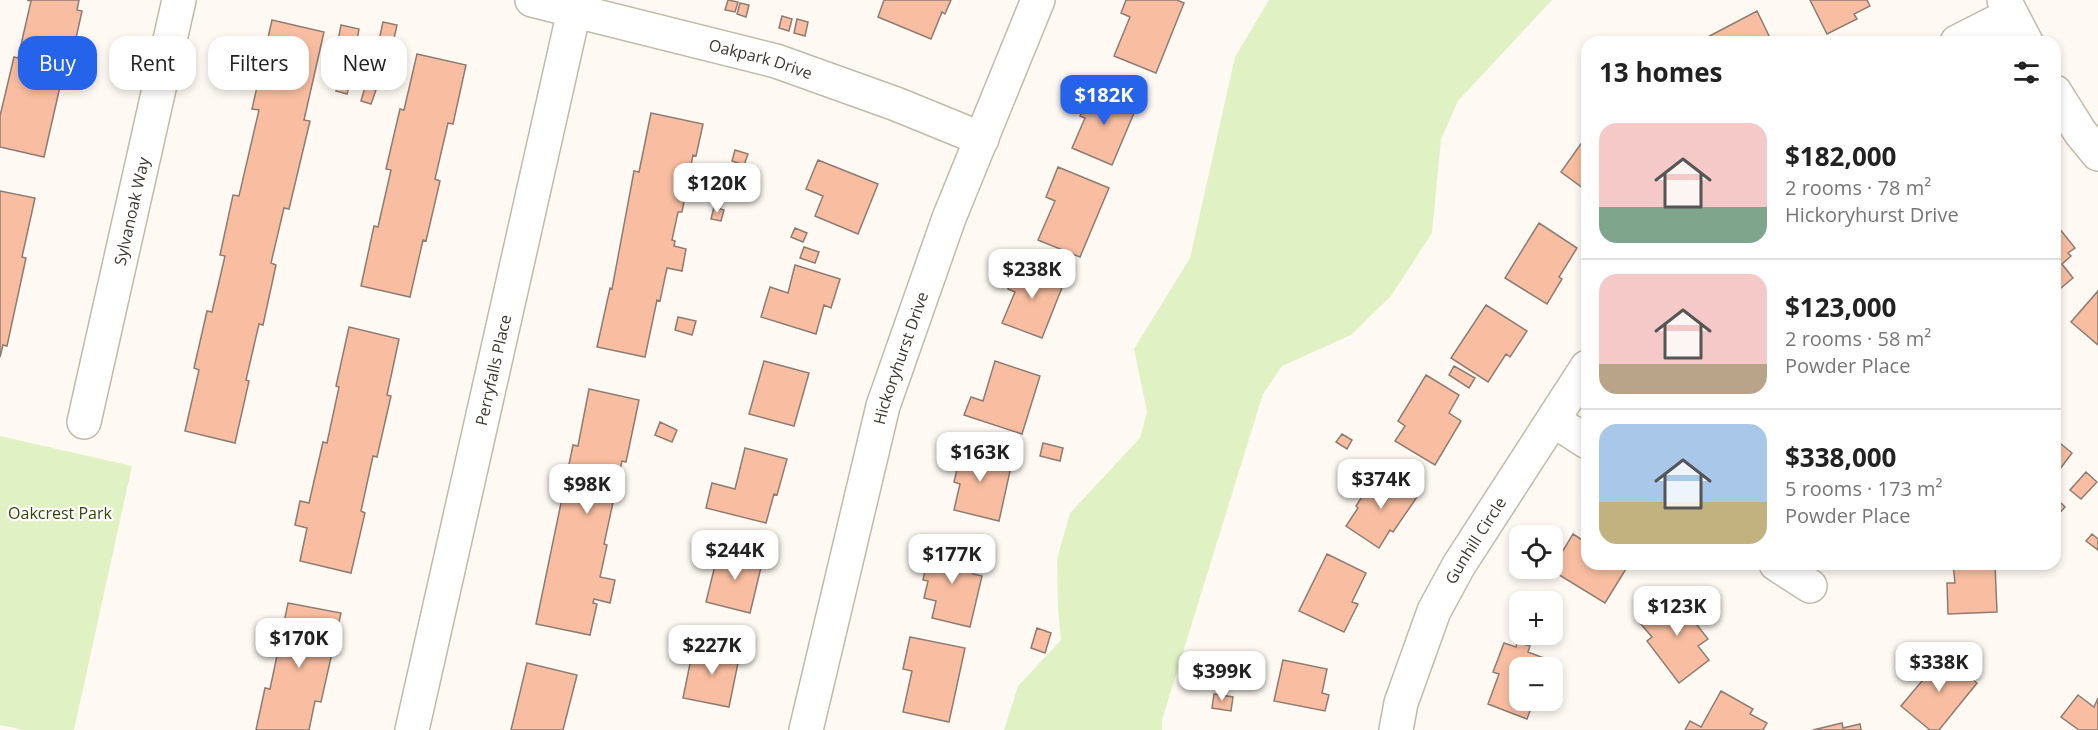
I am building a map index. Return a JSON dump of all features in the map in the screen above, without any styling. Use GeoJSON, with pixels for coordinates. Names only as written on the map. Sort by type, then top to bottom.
{"type":"FeatureCollection","features":[{"type":"Feature","properties":{"kind":"street","name":"Sylvanoak Way"},"geometry":{"type":"LineString","coordinates":[[84,422],[179,0]]}},
{"type":"Feature","properties":{"kind":"street","name":"Oakpark Drive"},"geometry":{"type":"LineString","coordinates":[[532,0],[776,61],[896,104],[982,139]]}},
{"type":"Feature","properties":{"kind":"street","name":"Hickoryhurst Drive"},"geometry":{"type":"LineString","coordinates":[[806,730],[883,406],[949,218],[1038,0]]}},
{"type":"Feature","properties":{"kind":"street","name":"Perryfalls Place"},"geometry":{"type":"LineString","coordinates":[[412,730],[574,11]]}},
{"type":"Feature","properties":{"kind":"street"},"geometry":{"type":"LineString","coordinates":[[1972,36],[2013,19]]}},
{"type":"Feature","properties":{"kind":"street"},"geometry":{"type":"LineString","coordinates":[[2061,102],[2080,132],[2098,154]]}},
{"type":"Feature","properties":{"kind":"street","name":"Gunhill Circle"},"geometry":{"type":"LineString","coordinates":[[1396,730],[1405,693],[1434,611],[1459,565],[1581,376]]}},
{"type":"Feature","properties":{"kind":"street"},"geometry":{"type":"LineString","coordinates":[[1553,420],[1581,438]]}},
{"type":"Feature","properties":{"kind":"street"},"geometry":{"type":"LineString","coordinates":[[1785,570],[1810,586]]}},
{"type":"Feature","properties":{"kind":"green space"},"geometry":{"type":"Polygon","coordinates":[[[1269,0],[1552,0],[1458,101],[1441,139],[1432,233],[1391,296],[1351,335],[1282,366],[1263,394],[1162,720],[1162,730],[1004,730],[1018,686],[1061,640],[1057,559],[1070,513],[1140,438],[1147,412],[1134,349],[1190,258],[1235,57],[1269,0]]]}},
{"type":"Feature","properties":{"kind":"green space","name":"Oakcrest Park"},"geometry":{"type":"Polygon","coordinates":[[[0,436],[132,466],[74,730],[23,730],[0,725],[0,436]]]}},
{"type":"Feature","properties":{"kind":"building"},"geometry":{"type":"Polygon","coordinates":[[[27,0],[79,0],[77,10],[82,11],[76,36],[23,36],[31,1],[27,0]]]}},
{"type":"Feature","properties":{"kind":"building"},"geometry":{"type":"Polygon","coordinates":[[[728,0],[738,2],[735,12],[725,10],[728,0]]]}},
{"type":"Feature","properties":{"kind":"building"},"geometry":{"type":"Polygon","coordinates":[[[884,0],[951,0],[945,14],[942,12],[931,39],[878,17],[884,0]]]}},
{"type":"Feature","properties":{"kind":"building"},"geometry":{"type":"Polygon","coordinates":[[[1126,0],[1177,0],[1184,3],[1156,73],[1114,56],[1130,17],[1121,13],[1126,0]]]}},
{"type":"Feature","properties":{"kind":"building"},"geometry":{"type":"Polygon","coordinates":[[[1810,0],[1867,0],[1870,6],[1854,14],[1857,19],[1827,34],[1810,0]]]}},
{"type":"Feature","properties":{"kind":"building"},"geometry":{"type":"Polygon","coordinates":[[[740,3],[749,5],[746,17],[737,14],[740,3]]]}},
{"type":"Feature","properties":{"kind":"building"},"geometry":{"type":"Polygon","coordinates":[[[1757,11],[1769,36],[1710,36],[1757,11]]]}},
{"type":"Feature","properties":{"kind":"building"},"geometry":{"type":"Polygon","coordinates":[[[782,16],[792,19],[789,31],[779,28],[782,16]]]}},
{"type":"Feature","properties":{"kind":"building"},"geometry":{"type":"Polygon","coordinates":[[[797,19],[808,22],[805,36],[794,33],[797,19]]]}},
{"type":"Feature","properties":{"kind":"building"},"geometry":{"type":"Polygon","coordinates":[[[272,20],[324,32],[321,36],[321,45],[304,120],[310,121],[289,209],[284,208],[271,263],[276,265],[263,325],[259,324],[246,380],[249,381],[235,443],[185,431],[199,370],[194,368],[207,311],[212,312],[225,256],[220,255],[233,195],[239,196],[259,110],[252,109],[256,90],[309,90],[309,36],[268,36],[272,20]]]}},
{"type":"Feature","properties":{"kind":"building"},"geometry":{"type":"Polygon","coordinates":[[[383,22],[397,25],[395,36],[380,36],[383,22]]]}},
{"type":"Feature","properties":{"kind":"building"},"geometry":{"type":"Polygon","coordinates":[[[341,25],[359,29],[358,36],[339,36],[341,25]]]}},
{"type":"Feature","properties":{"kind":"building"},"geometry":{"type":"Polygon","coordinates":[[[417,54],[466,65],[453,124],[448,123],[435,179],[440,181],[410,297],[361,286],[374,226],[378,227],[391,170],[386,169],[400,109],[404,110],[417,54]]]}},
{"type":"Feature","properties":{"kind":"building"},"geometry":{"type":"Polygon","coordinates":[[[14,57],[18,58],[18,90],[59,90],[44,157],[0,147],[0,116],[14,57]]]}},
{"type":"Feature","properties":{"kind":"building"},"geometry":{"type":"Polygon","coordinates":[[[1092,87],[1137,106],[1112,165],[1072,148],[1085,118],[1080,116],[1092,87]]]}},
{"type":"Feature","properties":{"kind":"building"},"geometry":{"type":"Polygon","coordinates":[[[336,90],[348,90],[347,94],[336,90]]]}},
{"type":"Feature","properties":{"kind":"building"},"geometry":{"type":"Polygon","coordinates":[[[364,90],[376,90],[371,104],[361,101],[364,90]]]}},
{"type":"Feature","properties":{"kind":"building"},"geometry":{"type":"Polygon","coordinates":[[[651,113],[703,124],[696,156],[693,155],[682,212],[678,212],[672,240],[675,241],[674,246],[686,249],[682,271],[667,268],[660,301],[657,300],[645,357],[597,347],[610,288],[612,289],[634,171],[639,172],[651,113]]]}},
{"type":"Feature","properties":{"kind":"building"},"geometry":{"type":"Polygon","coordinates":[[[1581,144],[1581,187],[1561,172],[1581,144]]]}},
{"type":"Feature","properties":{"kind":"building"},"geometry":{"type":"Polygon","coordinates":[[[735,150],[748,154],[744,165],[732,161],[735,150]]]}},
{"type":"Feature","properties":{"kind":"building"},"geometry":{"type":"Polygon","coordinates":[[[818,160],[878,184],[858,234],[815,216],[823,196],[806,189],[818,160]]]}},
{"type":"Feature","properties":{"kind":"building"},"geometry":{"type":"Polygon","coordinates":[[[730,165],[741,168],[739,177],[728,174],[730,165]]]}},
{"type":"Feature","properties":{"kind":"building"},"geometry":{"type":"Polygon","coordinates":[[[1058,167],[1109,188],[1080,257],[1038,240],[1055,201],[1046,197],[1058,167]]]}},
{"type":"Feature","properties":{"kind":"building"},"geometry":{"type":"Polygon","coordinates":[[[0,191],[35,198],[22,257],[26,258],[7,346],[3,345],[0,357],[0,191]]]}},
{"type":"Feature","properties":{"kind":"building"},"geometry":{"type":"Polygon","coordinates":[[[714,207],[724,210],[721,221],[711,219],[714,207]]]}},
{"type":"Feature","properties":{"kind":"building"},"geometry":{"type":"Polygon","coordinates":[[[1539,223],[1577,248],[1559,277],[1562,279],[1547,304],[1505,278],[1539,223]]]}},
{"type":"Feature","properties":{"kind":"building"},"geometry":{"type":"Polygon","coordinates":[[[795,228],[807,233],[803,242],[791,237],[795,228]]]}},
{"type":"Feature","properties":{"kind":"building"},"geometry":{"type":"Polygon","coordinates":[[[2061,230],[2075,248],[2068,253],[2071,256],[2062,264],[2073,278],[2061,288],[2061,230]]]}},
{"type":"Feature","properties":{"kind":"building"},"geometry":{"type":"Polygon","coordinates":[[[804,247],[819,252],[815,263],[800,258],[804,247]]]}},
{"type":"Feature","properties":{"kind":"building"},"geometry":{"type":"Polygon","coordinates":[[[1018,262],[1065,280],[1042,338],[1002,323],[1015,292],[1008,289],[1018,262]]]}},
{"type":"Feature","properties":{"kind":"building"},"geometry":{"type":"Polygon","coordinates":[[[795,265],[840,279],[831,308],[824,305],[816,334],[761,317],[770,287],[788,293],[795,265]]]}},
{"type":"Feature","properties":{"kind":"building"},"geometry":{"type":"Polygon","coordinates":[[[2098,291],[2098,345],[2071,322],[2098,291]]]}},
{"type":"Feature","properties":{"kind":"building"},"geometry":{"type":"Polygon","coordinates":[[[1486,305],[1527,331],[1510,357],[1506,354],[1488,382],[1451,358],[1486,305]]]}},
{"type":"Feature","properties":{"kind":"building"},"geometry":{"type":"Polygon","coordinates":[[[678,317],[696,321],[692,335],[675,330],[678,317]]]}},
{"type":"Feature","properties":{"kind":"building"},"geometry":{"type":"Polygon","coordinates":[[[349,327],[399,339],[387,395],[391,396],[377,457],[373,456],[361,511],[365,513],[351,573],[300,561],[307,528],[295,525],[300,501],[309,503],[323,442],[327,443],[349,327]]]}},
{"type":"Feature","properties":{"kind":"building"},"geometry":{"type":"Polygon","coordinates":[[[764,361],[809,373],[794,426],[749,414],[764,361]]]}},
{"type":"Feature","properties":{"kind":"building"},"geometry":{"type":"Polygon","coordinates":[[[995,361],[1040,376],[1022,434],[964,415],[971,397],[983,401],[995,361]]]}},
{"type":"Feature","properties":{"kind":"building"},"geometry":{"type":"Polygon","coordinates":[[[1454,366],[1475,378],[1469,388],[1449,375],[1454,366]]]}},
{"type":"Feature","properties":{"kind":"building"},"geometry":{"type":"Polygon","coordinates":[[[1426,375],[1459,395],[1449,413],[1461,421],[1435,465],[1395,441],[1405,426],[1398,421],[1426,375]]]}},
{"type":"Feature","properties":{"kind":"building"},"geometry":{"type":"Polygon","coordinates":[[[589,389],[639,400],[626,462],[622,461],[604,544],[607,545],[600,577],[615,580],[610,603],[594,599],[593,603],[597,604],[590,635],[536,624],[573,445],[578,446],[589,389]]]}},
{"type":"Feature","properties":{"kind":"building"},"geometry":{"type":"Polygon","coordinates":[[[660,422],[677,430],[672,442],[655,435],[660,422]]]}},
{"type":"Feature","properties":{"kind":"building"},"geometry":{"type":"Polygon","coordinates":[[[1342,434],[1352,440],[1347,449],[1336,442],[1342,434]]]}},
{"type":"Feature","properties":{"kind":"building"},"geometry":{"type":"Polygon","coordinates":[[[1043,443],[1063,448],[1060,461],[1040,456],[1043,443]]]}},
{"type":"Feature","properties":{"kind":"building"},"geometry":{"type":"Polygon","coordinates":[[[2061,444],[2072,453],[2061,468],[2061,444]]]}},
{"type":"Feature","properties":{"kind":"building"},"geometry":{"type":"Polygon","coordinates":[[[745,448],[787,459],[766,523],[706,508],[712,483],[735,489],[745,448]]]}},
{"type":"Feature","properties":{"kind":"building"},"geometry":{"type":"Polygon","coordinates":[[[953,448],[1012,462],[999,521],[954,510],[960,484],[954,482],[957,469],[949,467],[953,448]]]}},
{"type":"Feature","properties":{"kind":"building"},"geometry":{"type":"Polygon","coordinates":[[[1378,472],[1417,497],[1393,532],[1390,530],[1379,548],[1346,526],[1378,472]]]}},
{"type":"Feature","properties":{"kind":"building"},"geometry":{"type":"Polygon","coordinates":[[[2086,472],[2097,482],[2081,499],[2070,490],[2086,472]]]}},
{"type":"Feature","properties":{"kind":"building"},"geometry":{"type":"Polygon","coordinates":[[[1573,534],[1581,539],[1581,570],[1625,570],[1605,603],[1563,577],[1563,550],[1573,534]]]}},
{"type":"Feature","properties":{"kind":"building"},"geometry":{"type":"Polygon","coordinates":[[[2092,534],[2098,539],[2098,550],[2086,541],[2092,534]]]}},
{"type":"Feature","properties":{"kind":"building"},"geometry":{"type":"Polygon","coordinates":[[[931,546],[977,556],[973,574],[982,576],[970,627],[932,618],[936,601],[924,598],[928,581],[923,580],[931,546]]]}},
{"type":"Feature","properties":{"kind":"building"},"geometry":{"type":"Polygon","coordinates":[[[719,549],[763,559],[750,613],[706,602],[719,549]]]}},
{"type":"Feature","properties":{"kind":"building"},"geometry":{"type":"Polygon","coordinates":[[[1327,554],[1366,573],[1352,602],[1358,604],[1344,632],[1299,611],[1327,554]]]}},
{"type":"Feature","properties":{"kind":"building"},"geometry":{"type":"Polygon","coordinates":[[[1954,570],[1995,570],[1997,612],[1948,614],[1947,583],[1955,583],[1954,570]]]}},
{"type":"Feature","properties":{"kind":"building"},"geometry":{"type":"Polygon","coordinates":[[[1679,593],[1701,621],[1697,625],[1708,639],[1698,646],[1709,660],[1679,683],[1647,641],[1652,637],[1640,623],[1679,593]]]}},
{"type":"Feature","properties":{"kind":"building"},"geometry":{"type":"Polygon","coordinates":[[[288,603],[341,613],[321,702],[315,701],[309,730],[256,730],[265,688],[270,689],[288,603]]]}},
{"type":"Feature","properties":{"kind":"building"},"geometry":{"type":"Polygon","coordinates":[[[1037,628],[1051,633],[1045,653],[1031,648],[1037,628]]]}},
{"type":"Feature","properties":{"kind":"building"},"geometry":{"type":"Polygon","coordinates":[[[910,637],[965,648],[949,722],[903,712],[912,671],[903,669],[910,637]]]}},
{"type":"Feature","properties":{"kind":"building"},"geometry":{"type":"Polygon","coordinates":[[[1504,643],[1516,647],[1516,645],[1530,646],[1528,652],[1541,657],[1509,657],[1509,711],[1530,711],[1527,719],[1488,704],[1499,674],[1493,672],[1504,643]]]}},
{"type":"Feature","properties":{"kind":"building"},"geometry":{"type":"Polygon","coordinates":[[[694,644],[740,653],[729,707],[683,698],[694,644]]]}},
{"type":"Feature","properties":{"kind":"building"},"geometry":{"type":"Polygon","coordinates":[[[1939,653],[1977,683],[1939,730],[1930,730],[1901,706],[1922,681],[1918,679],[1939,653]]]}},
{"type":"Feature","properties":{"kind":"building"},"geometry":{"type":"Polygon","coordinates":[[[1283,660],[1327,669],[1322,693],[1329,695],[1325,711],[1274,701],[1283,660]]]}},
{"type":"Feature","properties":{"kind":"building"},"geometry":{"type":"Polygon","coordinates":[[[527,663],[577,675],[563,730],[511,730],[527,663]]]}},
{"type":"Feature","properties":{"kind":"building"},"geometry":{"type":"Polygon","coordinates":[[[1721,691],[1753,709],[1750,714],[1767,723],[1763,730],[1685,730],[1690,721],[1701,727],[1721,691]]]}},
{"type":"Feature","properties":{"kind":"building"},"geometry":{"type":"Polygon","coordinates":[[[1214,694],[1233,697],[1231,711],[1212,708],[1214,694]]]}},
{"type":"Feature","properties":{"kind":"building"},"geometry":{"type":"Polygon","coordinates":[[[2078,695],[2094,707],[2098,698],[2098,730],[2079,730],[2061,717],[2078,695]]]}},
{"type":"Feature","properties":{"kind":"building"},"geometry":{"type":"Polygon","coordinates":[[[1842,723],[1843,728],[1860,724],[1861,730],[1813,730],[1842,723]]]}}]}
